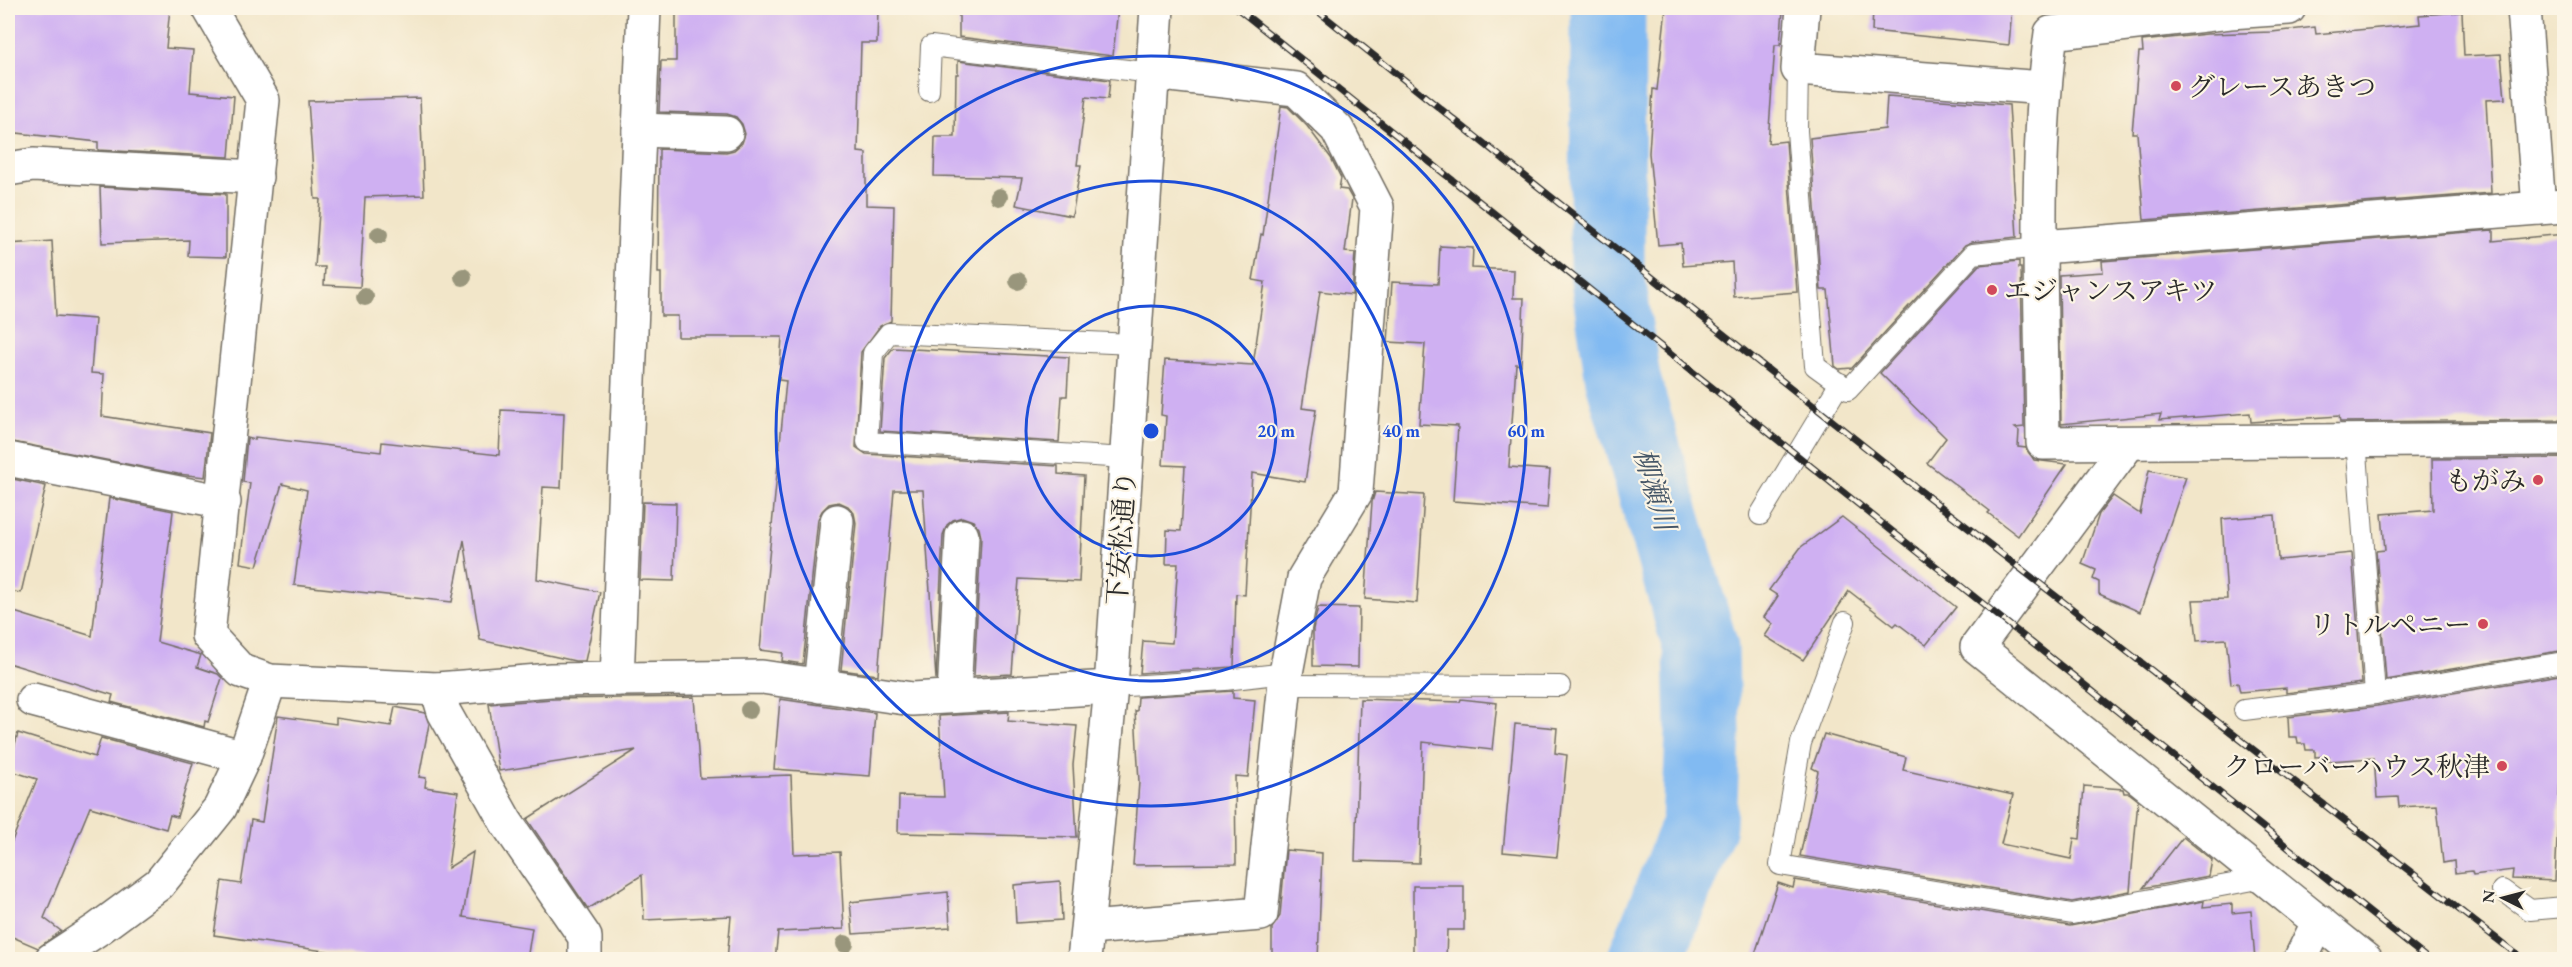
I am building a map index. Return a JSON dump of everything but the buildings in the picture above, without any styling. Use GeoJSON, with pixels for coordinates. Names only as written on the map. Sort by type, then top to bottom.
{"type":"FeatureCollection","features":[{"type":"Feature","properties":{"kind":"street"},"geometry":{"type":"LineString","coordinates":[[209,8],[263,100],[224,502],[208,634],[241,672],[270,681],[437,689],[551,680],[762,677],[912,699],[1111,687]]}},
{"type":"Feature","properties":{"kind":"street"},"geometry":{"type":"LineString","coordinates":[[616,679],[644,8]]}},
{"type":"Feature","properties":{"kind":"street","name":"下安松通り"},"geometry":{"type":"LineString","coordinates":[[1086,944],[1111,687],[1157,8]]}},
{"type":"Feature","properties":{"kind":"street"},"geometry":{"type":"LineString","coordinates":[[1803,8],[1798,69],[2044,88]]}},
{"type":"Feature","properties":{"kind":"street"},"geometry":{"type":"LineString","coordinates":[[2289,8],[2052,20],[2044,88],[2041,247],[2043,443],[2565,439]]}},
{"type":"Feature","properties":{"kind":"street"},"geometry":{"type":"LineString","coordinates":[[2041,247],[2552,207],[2524,8]]}},
{"type":"Feature","properties":{"kind":"street"},"geometry":{"type":"LineString","coordinates":[[1086,944],[1261,914],[1286,679],[1304,578],[1356,492],[1377,207],[1337,129],[1296,89],[1152,73]]}},
{"type":"Feature","properties":{"kind":"street"},"geometry":{"type":"LineString","coordinates":[[639,130],[726,133]]}},
{"type":"Feature","properties":{"kind":"street"},"geometry":{"type":"LineString","coordinates":[[8,169],[33,165],[256,177]]}},
{"type":"Feature","properties":{"kind":"street"},"geometry":{"type":"LineString","coordinates":[[2129,443],[1977,647],[2366,960]]}},
{"type":"Feature","properties":{"kind":"street"},"geometry":{"type":"LineString","coordinates":[[8,459],[224,502]]}},
{"type":"Feature","properties":{"kind":"street"},"geometry":{"type":"LineString","coordinates":[[820,686],[837,521]]}},
{"type":"Feature","properties":{"kind":"street"},"geometry":{"type":"LineString","coordinates":[[954,696],[962,536]]}},
{"type":"Feature","properties":{"kind":"street"},"geometry":{"type":"LineString","coordinates":[[51,960],[159,884],[220,808],[244,756],[270,681]]}},
{"type":"Feature","properties":{"kind":"street"},"geometry":{"type":"LineString","coordinates":[[437,689],[444,712],[506,822],[585,937],[585,960]]}},
{"type":"Feature","properties":{"kind":"street"},"geometry":{"type":"LineString","coordinates":[[33,700],[244,756]]}},
{"type":"Feature","properties":{"kind":"street"},"geometry":{"type":"LineString","coordinates":[[2300,960],[2319,921]]}},
{"type":"Feature","properties":{"kind":"lane"},"geometry":{"type":"LineString","coordinates":[[929,91],[931,46],[1152,73]]}},
{"type":"Feature","properties":{"kind":"lane"},"geometry":{"type":"LineString","coordinates":[[1798,69],[1797,131],[1815,366],[1848,390],[1973,254],[2041,247]]}},
{"type":"Feature","properties":{"kind":"lane"},"geometry":{"type":"LineString","coordinates":[[1126,458],[867,442],[873,353],[889,333],[1133,344]]}},
{"type":"Feature","properties":{"kind":"lane"},"geometry":{"type":"LineString","coordinates":[[1760,515],[1840,383]]}},
{"type":"Feature","properties":{"kind":"lane"},"geometry":{"type":"LineString","coordinates":[[2356,439],[2375,694]]}},
{"type":"Feature","properties":{"kind":"lane"},"geometry":{"type":"LineString","coordinates":[[1845,622],[1801,743],[1780,864],[2072,915],[2264,878]]}},
{"type":"Feature","properties":{"kind":"lane"},"geometry":{"type":"LineString","coordinates":[[2244,710],[2375,694],[2565,662]]}},
{"type":"Feature","properties":{"kind":"lane"},"geometry":{"type":"LineString","coordinates":[[1111,687],[1286,679],[1560,686]]}},
{"type":"Feature","properties":{"kind":"lane"},"geometry":{"type":"LineString","coordinates":[[2502,890],[2530,910],[2565,907]]}},
{"type":"Feature","properties":{"kind":"waterway","name":"柳瀬川"},"geometry":{"type":"LineString","coordinates":[[1608,8],[1607,273],[1623,380],[1701,649],[1703,733],[1699,824],[1645,960]]}},
{"type":"Feature","properties":{"kind":"railway"},"geometry":{"type":"LineString","coordinates":[[1237,8],[2429,960]]}},
{"type":"Feature","properties":{"kind":"railway"},"geometry":{"type":"LineString","coordinates":[[1314,8],[1904,478],[2524,960]]}},
{"type":"Feature","properties":{"kind":"place","name":"グレースあきつ"},"geometry":{"type":"Point","coordinates":[2176,86]}},
{"type":"Feature","properties":{"kind":"place","name":"エジャンスアキツ"},"geometry":{"type":"Point","coordinates":[1992,290]}},
{"type":"Feature","properties":{"kind":"place","name":"もがみ"},"geometry":{"type":"Point","coordinates":[2538,480]}},
{"type":"Feature","properties":{"kind":"place","name":"リトルペニー"},"geometry":{"type":"Point","coordinates":[2483,624]}},
{"type":"Feature","properties":{"kind":"place","name":"クローバーハウス秋津"},"geometry":{"type":"Point","coordinates":[2502,766]}}]}
